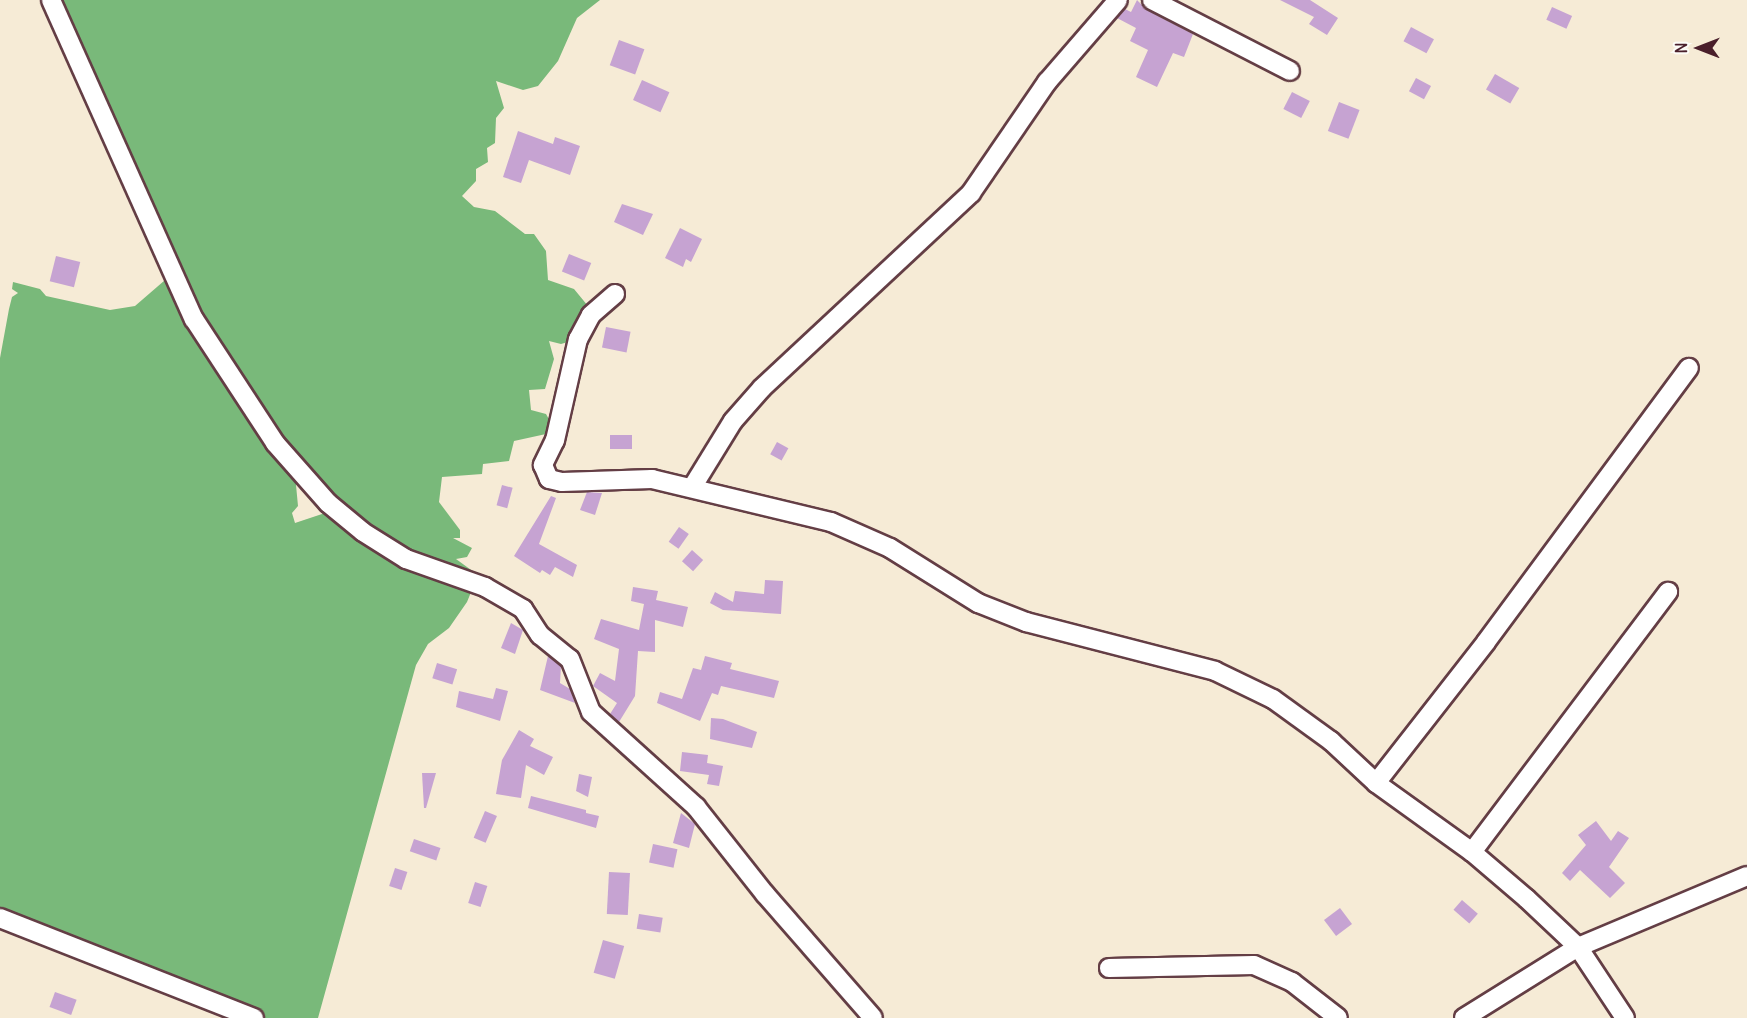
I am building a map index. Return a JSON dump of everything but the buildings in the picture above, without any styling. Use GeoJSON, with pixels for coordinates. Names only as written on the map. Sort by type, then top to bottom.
{"type":"FeatureCollection","features":[{"type":"Feature","properties":{"kind":"street"},"geometry":{"type":"LineString","coordinates":[[51,0],[194,319],[275,442],[328,503],[363,532],[406,559],[485,587],[523,609],[540,635],[570,659],[591,712],[696,807],[765,894],[873,1018]]}},
{"type":"Feature","properties":{"kind":"street"},"geometry":{"type":"LineString","coordinates":[[693,486],[733,421],[762,388],[971,193],[1047,82],[1118,0]]}},
{"type":"Feature","properties":{"kind":"street"},"geometry":{"type":"LineString","coordinates":[[1152,0],[1290,71]]}},
{"type":"Feature","properties":{"kind":"street"},"geometry":{"type":"LineString","coordinates":[[615,294],[591,315],[578,339],[555,440],[543,465],[544,473],[562,482],[652,478],[693,486],[831,522],[890,548],[978,603],[1026,622],[1215,672],[1273,699],[1331,741],[1376,783],[1472,852],[1578,947],[1604,981],[1625,1018]]}},
{"type":"Feature","properties":{"kind":"street"},"geometry":{"type":"LineString","coordinates":[[1376,783],[1689,368]]}},
{"type":"Feature","properties":{"kind":"street"},"geometry":{"type":"LineString","coordinates":[[1472,852],[1668,592]]}},
{"type":"Feature","properties":{"kind":"street"},"geometry":{"type":"LineString","coordinates":[[1464,1018],[1578,947],[1747,876]]}},
{"type":"Feature","properties":{"kind":"street"},"geometry":{"type":"LineString","coordinates":[[0,918],[254,1018]]}},
{"type":"Feature","properties":{"kind":"street"},"geometry":{"type":"LineString","coordinates":[[1109,968],[1254,965],[1292,982],[1338,1018]]}},
{"type":"Feature","properties":{"kind":"green space"},"geometry":{"type":"Polygon","coordinates":[[[62,0],[600,0],[577,18],[558,61],[538,86],[523,90],[496,81],[504,108],[496,118],[495,143],[487,148],[488,162],[476,169],[476,181],[462,196],[474,207],[495,211],[525,234],[534,234],[546,251],[548,280],[574,289],[588,306],[578,339],[561,344],[549,341],[554,359],[545,389],[529,390],[531,410],[546,414],[551,423],[546,434],[514,441],[509,461],[483,464],[482,474],[442,477],[439,502],[460,530],[460,538],[453,538],[472,548],[467,557],[456,559],[478,575],[467,602],[449,628],[428,644],[416,665],[318,1018],[257,1018],[0,918],[0,358],[12,297],[18,293],[12,289],[13,282],[40,289],[46,296],[110,310],[135,306],[172,274],[62,0]],[[302,474],[296,485],[298,506],[292,513],[295,523],[334,510],[302,474]]]}}]}
